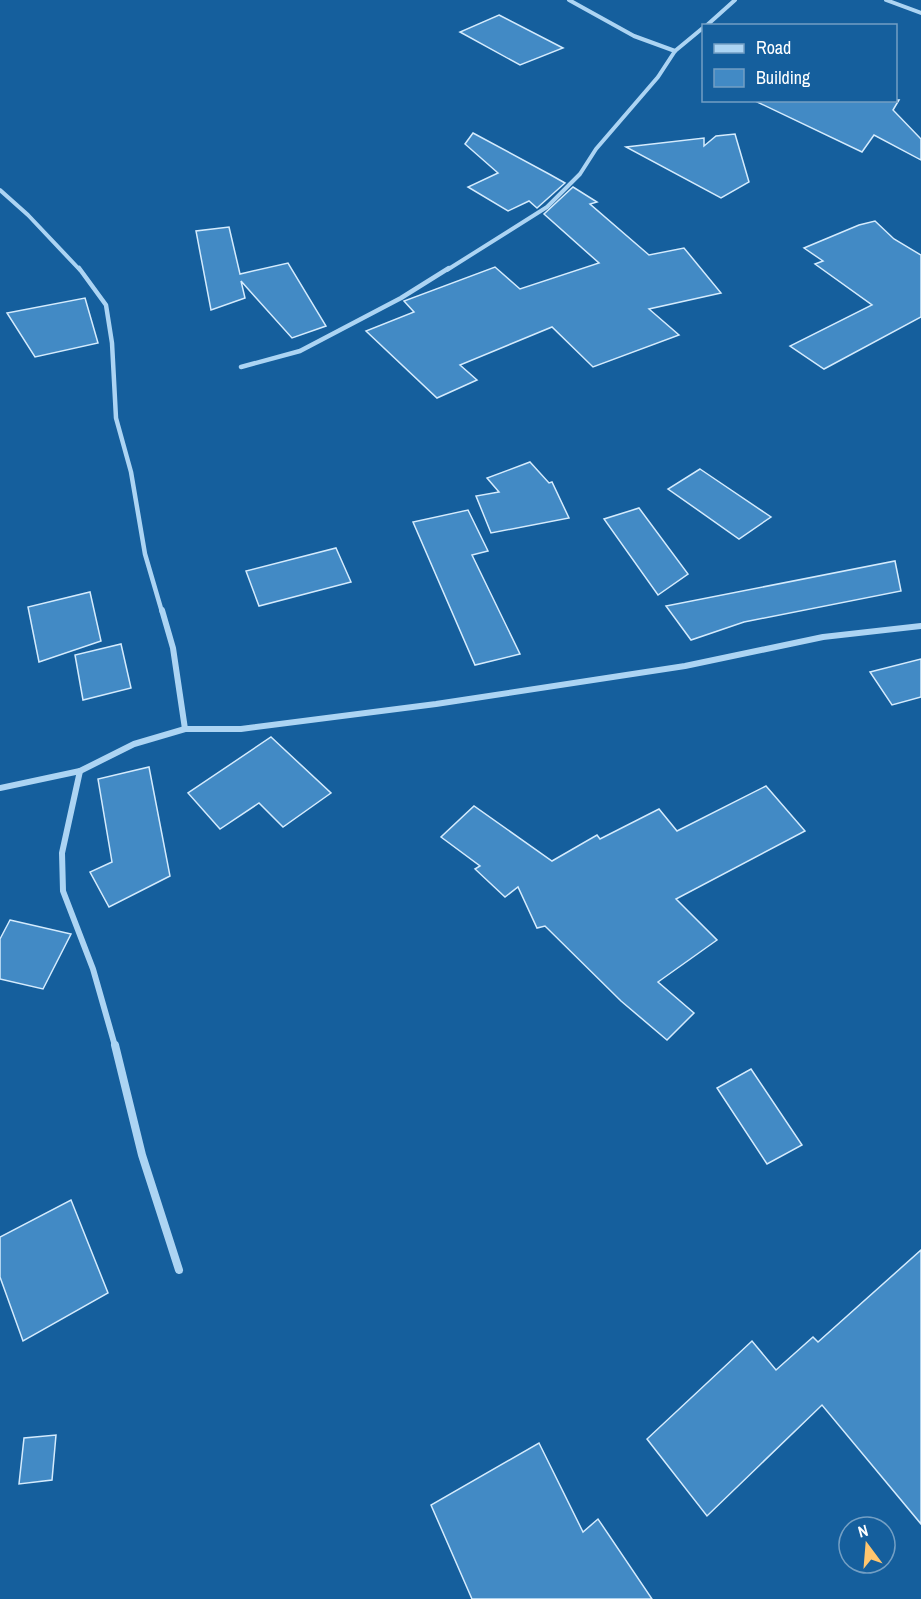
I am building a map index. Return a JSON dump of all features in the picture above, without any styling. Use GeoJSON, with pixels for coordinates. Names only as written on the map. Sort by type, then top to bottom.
{"type":"FeatureCollection","features":[{"type":"Feature","properties":{"kind":"street"},"geometry":{"type":"LineString","coordinates":[[569,0],[634,36],[675,51]]}},
{"type":"Feature","properties":{"kind":"street"},"geometry":{"type":"LineString","coordinates":[[707,24],[735,0]]}},
{"type":"Feature","properties":{"kind":"street"},"geometry":{"type":"LineString","coordinates":[[886,0],[921,13]]}},
{"type":"Feature","properties":{"kind":"street"},"geometry":{"type":"LineString","coordinates":[[241,367],[300,351],[310,346],[401,298],[547,207],[580,174],[596,149],[658,77],[675,51],[702,28]]}},
{"type":"Feature","properties":{"kind":"street"},"geometry":{"type":"LineString","coordinates":[[0,190],[28,215],[78,267],[106,305],[112,344],[116,418],[131,472],[145,554],[173,648],[185,729]]}},
{"type":"Feature","properties":{"kind":"street"},"geometry":{"type":"LineString","coordinates":[[0,788],[80,771],[134,744],[185,729],[241,729],[436,704],[685,666],[823,637],[921,626]]}},
{"type":"Feature","properties":{"kind":"street"},"geometry":{"type":"LineString","coordinates":[[80,771],[62,853],[63,891],[93,969],[109,1022],[142,1155],[179,1270]]}},
{"type":"Feature","properties":{"kind":"building"},"geometry":{"type":"Polygon","coordinates":[[[499,15],[563,48],[520,65],[460,32],[499,15]]]}},
{"type":"Feature","properties":{"kind":"building"},"geometry":{"type":"Polygon","coordinates":[[[899,100],[893,110],[921,139],[921,160],[874,135],[862,152],[757,102],[897,102],[899,100]]]}},
{"type":"Feature","properties":{"kind":"building"},"geometry":{"type":"Polygon","coordinates":[[[473,133],[565,183],[537,208],[529,201],[508,211],[468,187],[498,173],[465,144],[473,133]]]}},
{"type":"Feature","properties":{"kind":"building"},"geometry":{"type":"Polygon","coordinates":[[[735,134],[749,182],[721,198],[626,147],[704,138],[704,146],[716,136],[735,134]]]}},
{"type":"Feature","properties":{"kind":"building"},"geometry":{"type":"Polygon","coordinates":[[[573,187],[597,202],[590,204],[649,255],[684,248],[721,293],[649,309],[679,335],[593,367],[552,327],[460,365],[477,380],[437,398],[366,331],[414,312],[404,301],[495,267],[520,289],[599,263],[544,214],[573,187]]]}},
{"type":"Feature","properties":{"kind":"building"},"geometry":{"type":"Polygon","coordinates":[[[875,221],[894,239],[921,255],[921,317],[824,369],[790,346],[872,305],[815,264],[823,261],[804,248],[859,225],[875,221]]]}},
{"type":"Feature","properties":{"kind":"building"},"geometry":{"type":"Polygon","coordinates":[[[229,227],[240,274],[288,263],[326,326],[292,338],[241,281],[245,298],[211,310],[196,231],[229,227]]]}},
{"type":"Feature","properties":{"kind":"building"},"geometry":{"type":"Polygon","coordinates":[[[85,298],[98,343],[35,357],[7,313],[85,298]]]}},
{"type":"Feature","properties":{"kind":"building"},"geometry":{"type":"Polygon","coordinates":[[[530,462],[549,483],[552,482],[569,518],[491,533],[476,496],[499,492],[487,478],[530,462]]]}},
{"type":"Feature","properties":{"kind":"building"},"geometry":{"type":"Polygon","coordinates":[[[700,469],[771,517],[739,539],[668,489],[700,469]]]}},
{"type":"Feature","properties":{"kind":"building"},"geometry":{"type":"Polygon","coordinates":[[[639,508],[688,574],[658,595],[604,519],[639,508]]]}},
{"type":"Feature","properties":{"kind":"building"},"geometry":{"type":"Polygon","coordinates":[[[468,510],[488,551],[472,555],[520,654],[475,665],[413,522],[468,510]]]}},
{"type":"Feature","properties":{"kind":"building"},"geometry":{"type":"Polygon","coordinates":[[[336,548],[351,582],[259,606],[246,571],[336,548]]]}},
{"type":"Feature","properties":{"kind":"building"},"geometry":{"type":"Polygon","coordinates":[[[895,561],[901,591],[744,622],[691,640],[666,606],[895,561]]]}},
{"type":"Feature","properties":{"kind":"building"},"geometry":{"type":"Polygon","coordinates":[[[90,592],[101,641],[39,662],[28,607],[90,592]]]}},
{"type":"Feature","properties":{"kind":"building"},"geometry":{"type":"Polygon","coordinates":[[[121,644],[131,688],[83,700],[75,655],[121,644]]]}},
{"type":"Feature","properties":{"kind":"building"},"geometry":{"type":"Polygon","coordinates":[[[921,659],[921,697],[892,705],[870,672],[921,659]]]}},
{"type":"Feature","properties":{"kind":"building"},"geometry":{"type":"Polygon","coordinates":[[[271,737],[331,793],[283,827],[259,803],[220,829],[188,793],[271,737]]]}},
{"type":"Feature","properties":{"kind":"building"},"geometry":{"type":"Polygon","coordinates":[[[149,767],[170,876],[109,907],[90,872],[112,862],[98,779],[149,767]]]}},
{"type":"Feature","properties":{"kind":"building"},"geometry":{"type":"Polygon","coordinates":[[[766,786],[805,831],[676,899],[717,940],[658,982],[694,1013],[667,1040],[621,1001],[545,926],[537,928],[518,887],[505,897],[475,869],[480,866],[441,837],[474,806],[552,861],[597,835],[600,839],[659,809],[677,831],[766,786]]]}},
{"type":"Feature","properties":{"kind":"building"},"geometry":{"type":"Polygon","coordinates":[[[10,920],[71,934],[43,989],[0,979],[0,939],[10,920]]]}},
{"type":"Feature","properties":{"kind":"building"},"geometry":{"type":"Polygon","coordinates":[[[751,1069],[802,1145],[767,1164],[717,1088],[751,1069]]]}},
{"type":"Feature","properties":{"kind":"building"},"geometry":{"type":"Polygon","coordinates":[[[71,1200],[108,1293],[23,1341],[0,1277],[0,1237],[71,1200]]]}},
{"type":"Feature","properties":{"kind":"building"},"geometry":{"type":"Polygon","coordinates":[[[921,1250],[921,1524],[822,1405],[707,1516],[647,1439],[752,1341],[776,1370],[813,1337],[818,1342],[921,1250]]]}},
{"type":"Feature","properties":{"kind":"building"},"geometry":{"type":"Polygon","coordinates":[[[56,1435],[52,1480],[19,1484],[24,1438],[56,1435]]]}},
{"type":"Feature","properties":{"kind":"building"},"geometry":{"type":"Polygon","coordinates":[[[539,1443],[583,1532],[598,1519],[652,1599],[472,1599],[431,1505],[539,1443]]]}}]}
